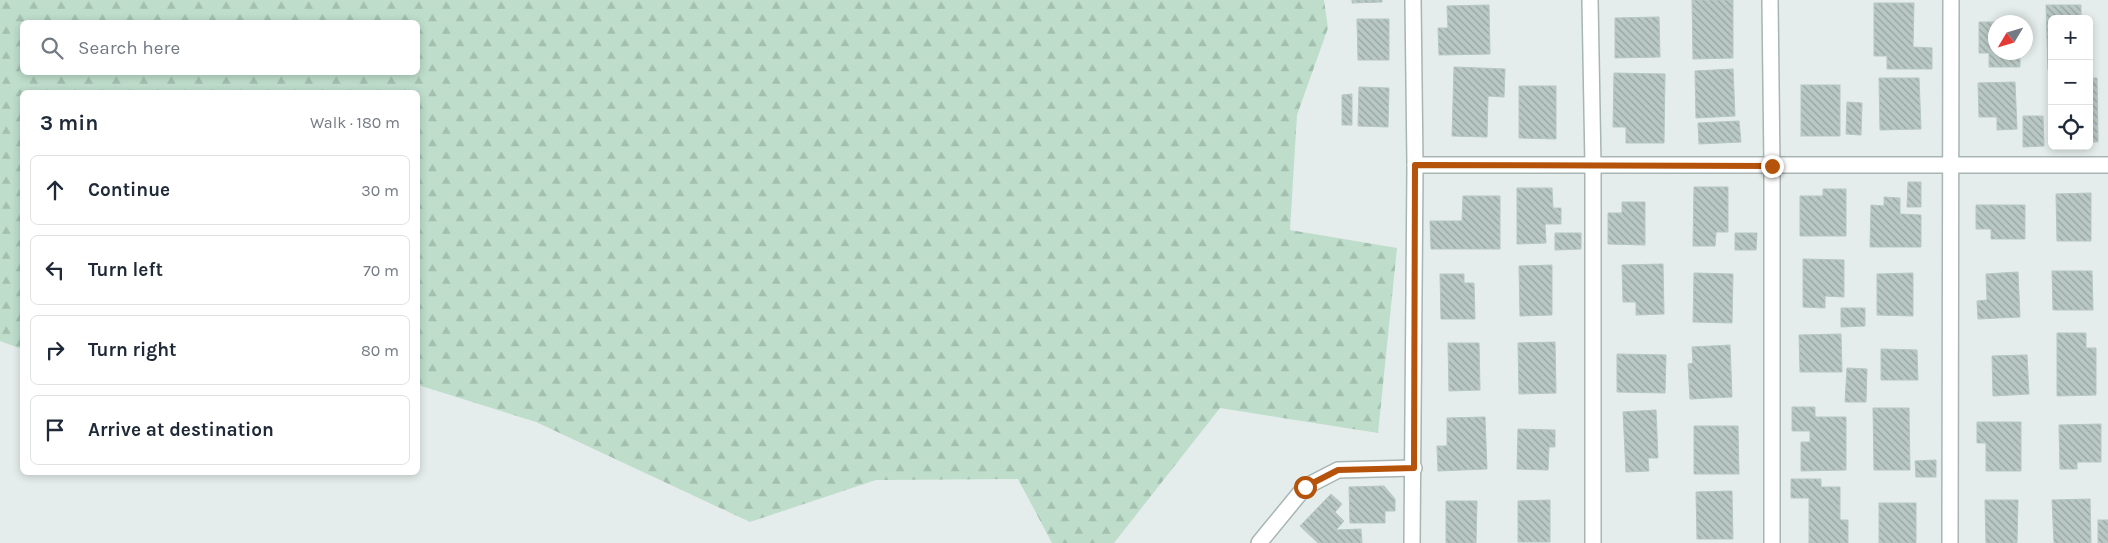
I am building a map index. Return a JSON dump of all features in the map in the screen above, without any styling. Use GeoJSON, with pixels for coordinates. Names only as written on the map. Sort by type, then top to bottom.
{"type":"FeatureCollection","features":[{"type":"Feature","properties":{"kind":"street"},"geometry":{"type":"LineString","coordinates":[[1412,543],[1415,165],[1413,0]]}},
{"type":"Feature","properties":{"kind":"street"},"geometry":{"type":"LineString","coordinates":[[1590,0],[1593,166],[1593,543]]}},
{"type":"Feature","properties":{"kind":"street"},"geometry":{"type":"LineString","coordinates":[[1770,0],[1772,543]]}},
{"type":"Feature","properties":{"kind":"street"},"geometry":{"type":"LineString","coordinates":[[1950,543],[1951,0]]}},
{"type":"Feature","properties":{"kind":"street"},"geometry":{"type":"LineString","coordinates":[[1415,165],[2108,165]]}},
{"type":"Feature","properties":{"kind":"street"},"geometry":{"type":"LineString","coordinates":[[1258,543],[1305,487],[1338,470],[1414,468]]}},
{"type":"Feature","properties":{"kind":"green space"},"geometry":{"type":"Polygon","coordinates":[[[0,0],[1324,0],[1328,28],[1297,115],[1290,230],[1397,248],[1378,433],[1220,408],[1114,543],[1052,543],[1018,479],[876,480],[750,522],[536,422],[420,386],[420,90],[20,90],[20,348],[0,341],[0,0]]]}},
{"type":"Feature","properties":{"kind":"building"},"geometry":{"type":"Polygon","coordinates":[[[1352,0],[1382,0],[1382,2],[1352,3],[1352,0]]]}},
{"type":"Feature","properties":{"kind":"building"},"geometry":{"type":"Polygon","coordinates":[[[1692,0],[1733,0],[1733,58],[1693,59],[1692,0]]]}},
{"type":"Feature","properties":{"kind":"building"},"geometry":{"type":"Polygon","coordinates":[[[1874,3],[1914,3],[1913,47],[1932,48],[1932,69],[1887,69],[1887,56],[1874,56],[1874,3]]]}},
{"type":"Feature","properties":{"kind":"building"},"geometry":{"type":"Polygon","coordinates":[[[1489,5],[1490,54],[1439,55],[1438,28],[1448,28],[1447,6],[1489,5]]]}},
{"type":"Feature","properties":{"kind":"building"},"geometry":{"type":"Polygon","coordinates":[[[2046,5],[2081,5],[2081,15],[2048,15],[2048,70],[2046,5]]]}},
{"type":"Feature","properties":{"kind":"building"},"geometry":{"type":"Polygon","coordinates":[[[1659,17],[1660,57],[1615,58],[1615,18],[1659,17]]]}},
{"type":"Feature","properties":{"kind":"building"},"geometry":{"type":"Polygon","coordinates":[[[1357,19],[1389,19],[1389,60],[1358,60],[1357,19]]]}},
{"type":"Feature","properties":{"kind":"building"},"geometry":{"type":"Polygon","coordinates":[[[1979,22],[1988,22],[1988,53],[1979,53],[1979,22]]]}},
{"type":"Feature","properties":{"kind":"building"},"geometry":{"type":"Polygon","coordinates":[[[1989,60],[2020,60],[2020,67],[1989,67],[1989,60]]]}},
{"type":"Feature","properties":{"kind":"building"},"geometry":{"type":"Polygon","coordinates":[[[1454,67],[1505,69],[1504,97],[1488,96],[1487,137],[1452,136],[1454,67]]]}},
{"type":"Feature","properties":{"kind":"building"},"geometry":{"type":"Polygon","coordinates":[[[1733,69],[1735,116],[1696,118],[1695,71],[1733,69]]]}},
{"type":"Feature","properties":{"kind":"building"},"geometry":{"type":"Polygon","coordinates":[[[1614,73],[1665,74],[1664,143],[1626,143],[1626,127],[1613,127],[1614,73]]]}},
{"type":"Feature","properties":{"kind":"building"},"geometry":{"type":"Polygon","coordinates":[[[1879,78],[1919,78],[1921,129],[1880,130],[1879,78]]]}},
{"type":"Feature","properties":{"kind":"building"},"geometry":{"type":"Polygon","coordinates":[[[2093,78],[2097,78],[2098,142],[2093,142],[2093,78]]]}},
{"type":"Feature","properties":{"kind":"building"},"geometry":{"type":"Polygon","coordinates":[[[2015,82],[2017,129],[1997,130],[1997,117],[1979,117],[1978,83],[2015,82]]]}},
{"type":"Feature","properties":{"kind":"building"},"geometry":{"type":"Polygon","coordinates":[[[1801,85],[1840,85],[1840,136],[1801,136],[1801,85]]]}},
{"type":"Feature","properties":{"kind":"building"},"geometry":{"type":"Polygon","coordinates":[[[1519,86],[1556,86],[1556,139],[1519,138],[1519,86]]]}},
{"type":"Feature","properties":{"kind":"building"},"geometry":{"type":"Polygon","coordinates":[[[1359,87],[1389,88],[1388,127],[1358,126],[1359,87]]]}},
{"type":"Feature","properties":{"kind":"building"},"geometry":{"type":"Polygon","coordinates":[[[1352,94],[1352,125],[1342,125],[1342,95],[1352,94]]]}},
{"type":"Feature","properties":{"kind":"building"},"geometry":{"type":"Polygon","coordinates":[[[1847,102],[1862,103],[1861,135],[1846,134],[1847,102]]]}},
{"type":"Feature","properties":{"kind":"building"},"geometry":{"type":"Polygon","coordinates":[[[2023,116],[2043,116],[2044,146],[2023,147],[2023,116]]]}},
{"type":"Feature","properties":{"kind":"building"},"geometry":{"type":"Polygon","coordinates":[[[1739,121],[1741,142],[1699,144],[1698,123],[1739,121]]]}},
{"type":"Feature","properties":{"kind":"building"},"geometry":{"type":"Polygon","coordinates":[[[1908,182],[1921,182],[1921,207],[1907,207],[1908,182]]]}},
{"type":"Feature","properties":{"kind":"building"},"geometry":{"type":"Polygon","coordinates":[[[1694,187],[1728,187],[1728,232],[1716,232],[1715,246],[1693,246],[1694,187]]]}},
{"type":"Feature","properties":{"kind":"building"},"geometry":{"type":"Polygon","coordinates":[[[1517,188],[1552,188],[1553,208],[1561,208],[1561,224],[1545,224],[1546,243],[1517,244],[1517,188]]]}},
{"type":"Feature","properties":{"kind":"building"},"geometry":{"type":"Polygon","coordinates":[[[1823,189],[1846,189],[1846,236],[1800,236],[1800,196],[1823,196],[1823,189]]]}},
{"type":"Feature","properties":{"kind":"building"},"geometry":{"type":"Polygon","coordinates":[[[2091,193],[2091,241],[2057,241],[2056,194],[2091,193]]]}},
{"type":"Feature","properties":{"kind":"building"},"geometry":{"type":"Polygon","coordinates":[[[1463,196],[1500,196],[1500,249],[1431,249],[1430,221],[1462,221],[1463,196]]]}},
{"type":"Feature","properties":{"kind":"building"},"geometry":{"type":"Polygon","coordinates":[[[1884,197],[1900,198],[1900,214],[1921,215],[1921,247],[1870,247],[1871,205],[1884,206],[1884,197]]]}},
{"type":"Feature","properties":{"kind":"building"},"geometry":{"type":"Polygon","coordinates":[[[1622,202],[1645,202],[1645,245],[1608,244],[1608,213],[1622,213],[1622,202]]]}},
{"type":"Feature","properties":{"kind":"building"},"geometry":{"type":"Polygon","coordinates":[[[1976,205],[2025,205],[2025,239],[1991,239],[1991,229],[1976,229],[1976,205]]]}},
{"type":"Feature","properties":{"kind":"building"},"geometry":{"type":"Polygon","coordinates":[[[1555,233],[1581,233],[1581,249],[1555,250],[1555,233]]]}},
{"type":"Feature","properties":{"kind":"building"},"geometry":{"type":"Polygon","coordinates":[[[1735,233],[1757,233],[1756,250],[1735,250],[1735,233]]]}},
{"type":"Feature","properties":{"kind":"building"},"geometry":{"type":"Polygon","coordinates":[[[1803,259],[1844,260],[1844,297],[1825,296],[1825,308],[1803,307],[1803,259]]]}},
{"type":"Feature","properties":{"kind":"building"},"geometry":{"type":"Polygon","coordinates":[[[1663,264],[1664,314],[1636,315],[1636,302],[1623,302],[1622,265],[1663,264]]]}},
{"type":"Feature","properties":{"kind":"building"},"geometry":{"type":"Polygon","coordinates":[[[1552,265],[1552,315],[1520,316],[1519,266],[1552,265]]]}},
{"type":"Feature","properties":{"kind":"building"},"geometry":{"type":"Polygon","coordinates":[[[2052,271],[2092,271],[2093,310],[2053,310],[2052,271]]]}},
{"type":"Feature","properties":{"kind":"building"},"geometry":{"type":"Polygon","coordinates":[[[2018,272],[2020,317],[1978,319],[1977,301],[1987,300],[1986,274],[2018,272]]]}},
{"type":"Feature","properties":{"kind":"building"},"geometry":{"type":"Polygon","coordinates":[[[1694,273],[1733,274],[1732,323],[1693,322],[1694,273]]]}},
{"type":"Feature","properties":{"kind":"building"},"geometry":{"type":"Polygon","coordinates":[[[1913,273],[1913,316],[1877,315],[1877,274],[1913,273]]]}},
{"type":"Feature","properties":{"kind":"building"},"geometry":{"type":"Polygon","coordinates":[[[1440,274],[1464,274],[1464,283],[1474,283],[1475,319],[1441,319],[1440,274]]]}},
{"type":"Feature","properties":{"kind":"building"},"geometry":{"type":"Polygon","coordinates":[[[1841,308],[1865,308],[1865,326],[1841,327],[1841,308]]]}},
{"type":"Feature","properties":{"kind":"building"},"geometry":{"type":"Polygon","coordinates":[[[2057,333],[2086,333],[2086,348],[2096,348],[2096,395],[2057,396],[2057,333]]]}},
{"type":"Feature","properties":{"kind":"building"},"geometry":{"type":"Polygon","coordinates":[[[1841,334],[1842,372],[1800,372],[1799,335],[1841,334]]]}},
{"type":"Feature","properties":{"kind":"building"},"geometry":{"type":"Polygon","coordinates":[[[1555,342],[1556,393],[1519,394],[1518,343],[1555,342]]]}},
{"type":"Feature","properties":{"kind":"building"},"geometry":{"type":"Polygon","coordinates":[[[1448,343],[1479,343],[1480,390],[1449,391],[1448,343]]]}},
{"type":"Feature","properties":{"kind":"building"},"geometry":{"type":"Polygon","coordinates":[[[1730,345],[1732,397],[1690,399],[1688,364],[1693,363],[1692,347],[1730,345]]]}},
{"type":"Feature","properties":{"kind":"building"},"geometry":{"type":"Polygon","coordinates":[[[1881,349],[1917,350],[1918,380],[1881,380],[1881,349]]]}},
{"type":"Feature","properties":{"kind":"building"},"geometry":{"type":"Polygon","coordinates":[[[1617,354],[1666,355],[1665,393],[1617,392],[1617,354]]]}},
{"type":"Feature","properties":{"kind":"building"},"geometry":{"type":"Polygon","coordinates":[[[2027,355],[2029,394],[1993,396],[1992,356],[2027,355]]]}},
{"type":"Feature","properties":{"kind":"building"},"geometry":{"type":"Polygon","coordinates":[[[1847,368],[1867,369],[1866,402],[1845,402],[1847,368]]]}},
{"type":"Feature","properties":{"kind":"building"},"geometry":{"type":"Polygon","coordinates":[[[1792,407],[1815,407],[1815,417],[1846,417],[1846,470],[1801,471],[1801,442],[1810,442],[1810,431],[1792,431],[1792,407]]]}},
{"type":"Feature","properties":{"kind":"building"},"geometry":{"type":"Polygon","coordinates":[[[1873,408],[1909,408],[1910,470],[1874,470],[1873,408]]]}},
{"type":"Feature","properties":{"kind":"building"},"geometry":{"type":"Polygon","coordinates":[[[1656,410],[1658,458],[1648,458],[1649,471],[1626,472],[1623,412],[1656,410]]]}},
{"type":"Feature","properties":{"kind":"building"},"geometry":{"type":"Polygon","coordinates":[[[1485,417],[1487,469],[1438,471],[1437,446],[1447,446],[1447,418],[1485,417]]]}},
{"type":"Feature","properties":{"kind":"building"},"geometry":{"type":"Polygon","coordinates":[[[1977,422],[2021,422],[2021,471],[1986,471],[1986,443],[1977,443],[1977,422]]]}},
{"type":"Feature","properties":{"kind":"building"},"geometry":{"type":"Polygon","coordinates":[[[2101,424],[2101,462],[2077,462],[2077,469],[2060,469],[2059,425],[2101,424]]]}},
{"type":"Feature","properties":{"kind":"building"},"geometry":{"type":"Polygon","coordinates":[[[1694,426],[1738,426],[1739,474],[1694,474],[1694,426]]]}},
{"type":"Feature","properties":{"kind":"building"},"geometry":{"type":"Polygon","coordinates":[[[1518,429],[1555,430],[1555,447],[1549,447],[1548,470],[1517,469],[1518,429]]]}},
{"type":"Feature","properties":{"kind":"building"},"geometry":{"type":"Polygon","coordinates":[[[1936,460],[1936,477],[1916,477],[1915,461],[1936,460]]]}},
{"type":"Feature","properties":{"kind":"building"},"geometry":{"type":"Polygon","coordinates":[[[1791,479],[1821,479],[1821,487],[1840,487],[1840,520],[1848,520],[1848,543],[1809,543],[1809,498],[1791,498],[1791,479]]]}},
{"type":"Feature","properties":{"kind":"building"},"geometry":{"type":"Polygon","coordinates":[[[1384,486],[1395,499],[1395,511],[1385,511],[1385,523],[1350,523],[1349,487],[1384,486]]]}},
{"type":"Feature","properties":{"kind":"building"},"geometry":{"type":"Polygon","coordinates":[[[1732,491],[1733,539],[1697,539],[1696,492],[1732,491]]]}},
{"type":"Feature","properties":{"kind":"building"},"geometry":{"type":"Polygon","coordinates":[[[1331,494],[1342,504],[1335,512],[1344,521],[1336,530],[1361,529],[1362,543],[1318,543],[1300,526],[1331,494]]]}},
{"type":"Feature","properties":{"kind":"building"},"geometry":{"type":"Polygon","coordinates":[[[2090,499],[2091,543],[2054,543],[2052,500],[2090,499]]]}},
{"type":"Feature","properties":{"kind":"building"},"geometry":{"type":"Polygon","coordinates":[[[1550,500],[1550,542],[1518,542],[1518,501],[1550,500]]]}},
{"type":"Feature","properties":{"kind":"building"},"geometry":{"type":"Polygon","coordinates":[[[1985,500],[2018,500],[2017,543],[1986,543],[1985,500]]]}},
{"type":"Feature","properties":{"kind":"building"},"geometry":{"type":"Polygon","coordinates":[[[1446,501],[1477,501],[1476,543],[1446,543],[1446,501]]]}},
{"type":"Feature","properties":{"kind":"building"},"geometry":{"type":"Polygon","coordinates":[[[1879,503],[1916,503],[1916,543],[1879,543],[1879,503]]]}},
{"type":"Feature","properties":{"kind":"building"},"geometry":{"type":"Polygon","coordinates":[[[2098,520],[2108,520],[2108,543],[2098,543],[2098,520]]]}},
{"type":"Feature","properties":{"kind":"route"},"geometry":{"type":"LineString","coordinates":[[1305,487],[1338,470],[1414,468],[1415,165],[1772,166]]}}]}
